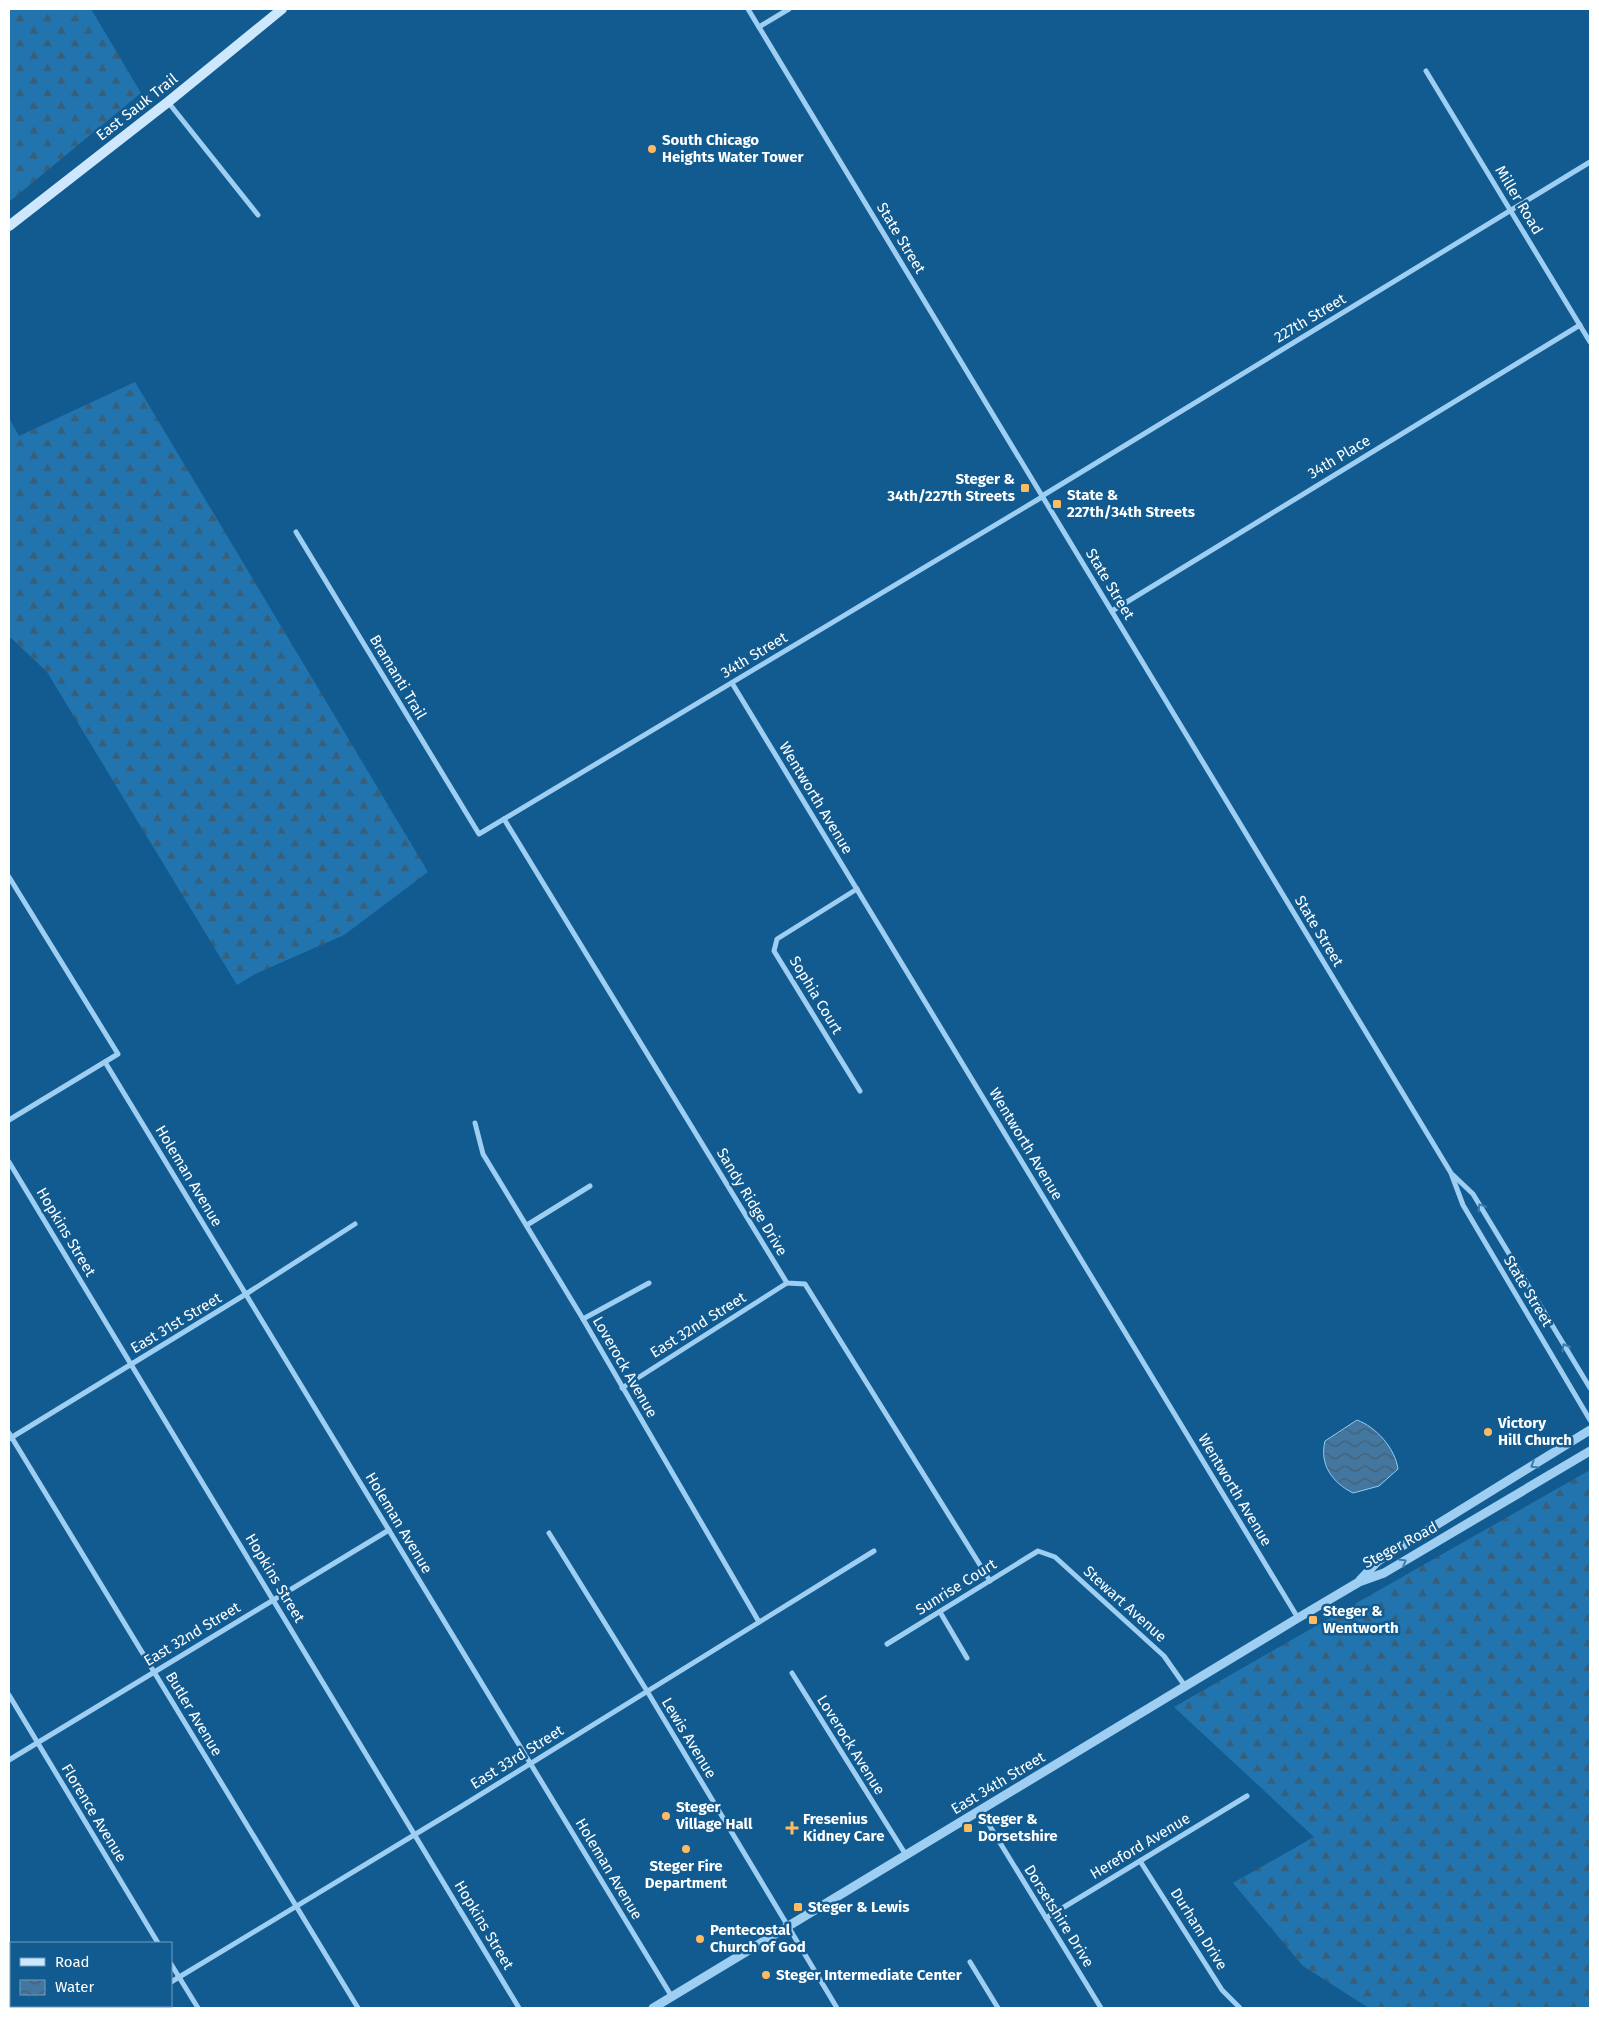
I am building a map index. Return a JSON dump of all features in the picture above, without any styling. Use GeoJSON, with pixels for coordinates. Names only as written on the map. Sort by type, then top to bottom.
{"type":"FeatureCollection","features":[{"type":"Feature","properties":{"kind":"main road","name":"East Sauk Trail"},"geometry":{"type":"LineString","coordinates":[[9,226],[168,102],[282,9]]}},
{"type":"Feature","properties":{"kind":"street","name":"State Street"},"geometry":{"type":"LineString","coordinates":[[748,9],[1451,1173],[1463,1205],[1590,1420]]}},
{"type":"Feature","properties":{"kind":"street"},"geometry":{"type":"LineString","coordinates":[[759,27],[789,9]]}},
{"type":"Feature","properties":{"kind":"street","name":"Miller Road"},"geometry":{"type":"LineString","coordinates":[[1426,71],[1590,342]]}},
{"type":"Feature","properties":{"kind":"street"},"geometry":{"type":"LineString","coordinates":[[168,102],[258,215]]}},
{"type":"Feature","properties":{"kind":"street","name":"227th Street"},"geometry":{"type":"LineString","coordinates":[[1042,496],[1590,162]]}},
{"type":"Feature","properties":{"kind":"street","name":"34th Place"},"geometry":{"type":"LineString","coordinates":[[1112,611],[1580,325]]}},
{"type":"Feature","properties":{"kind":"street","name":"34th Street"},"geometry":{"type":"LineString","coordinates":[[479,834],[1042,496]]}},
{"type":"Feature","properties":{"kind":"street","name":"Bramanti Trail"},"geometry":{"type":"LineString","coordinates":[[296,532],[479,834]]}},
{"type":"Feature","properties":{"kind":"street","name":"Wentworth Avenue"},"geometry":{"type":"LineString","coordinates":[[732,683],[1298,1618]]}},
{"type":"Feature","properties":{"kind":"street","name":"Sandy Ridge Drive"},"geometry":{"type":"LineString","coordinates":[[504,819],[787,1283]]}},
{"type":"Feature","properties":{"kind":"street"},"geometry":{"type":"LineString","coordinates":[[9,877],[118,1054],[9,1120]]}},
{"type":"Feature","properties":{"kind":"street","name":"Sophia Court"},"geometry":{"type":"LineString","coordinates":[[856,889],[777,938],[774,950],[860,1091]]}},
{"type":"Feature","properties":{"kind":"street","name":"Holeman Avenue"},"geometry":{"type":"LineString","coordinates":[[104,1062],[672,1997]]}},
{"type":"Feature","properties":{"kind":"street","name":"Loverock Avenue"},"geometry":{"type":"LineString","coordinates":[[475,1123],[483,1154],[584,1319],[622,1388],[759,1622]]}},
{"type":"Feature","properties":{"kind":"street","name":"Hopkins Street"},"geometry":{"type":"LineString","coordinates":[[9,1162],[519,2008]]}},
{"type":"Feature","properties":{"kind":"street","name":"State Street"},"geometry":{"type":"LineString","coordinates":[[1451,1173],[1473,1194],[1590,1388]]}},
{"type":"Feature","properties":{"kind":"street"},"geometry":{"type":"LineString","coordinates":[[527,1225],[590,1186]]}},
{"type":"Feature","properties":{"kind":"street","name":"East 31st Street"},"geometry":{"type":"LineString","coordinates":[[10,1437],[246,1294],[355,1224]]}},
{"type":"Feature","properties":{"kind":"street"},"geometry":{"type":"LineString","coordinates":[[584,1319],[649,1283]]}},
{"type":"Feature","properties":{"kind":"street"},"geometry":{"type":"LineString","coordinates":[[787,1283],[806,1284],[990,1581]]}},
{"type":"Feature","properties":{"kind":"street","name":"East 32nd Street"},"geometry":{"type":"LineString","coordinates":[[622,1388],[787,1283]]}},
{"type":"Feature","properties":{"kind":"street","name":"Steger Road"},"geometry":{"type":"LineString","coordinates":[[1359,1582],[1378,1561],[1590,1430]]}},
{"type":"Feature","properties":{"kind":"street","name":"Butler Avenue"},"geometry":{"type":"LineString","coordinates":[[10,1437],[358,2008]]}},
{"type":"Feature","properties":{"kind":"street","name":"Steger Road"},"geometry":{"type":"LineString","coordinates":[[1359,1582],[1384,1573],[1590,1451]]}},
{"type":"Feature","properties":{"kind":"street","name":"East 32nd Street"},"geometry":{"type":"LineString","coordinates":[[9,1760],[389,1530]]}},
{"type":"Feature","properties":{"kind":"street","name":"Lewis Avenue"},"geometry":{"type":"LineString","coordinates":[[549,1534],[647,1691],[837,2008]]}},
{"type":"Feature","properties":{"kind":"street","name":"East 33rd Street"},"geometry":{"type":"LineString","coordinates":[[172,1981],[530,1764],[874,1551]]}},
{"type":"Feature","properties":{"kind":"street","name":"Sunrise Court"},"geometry":{"type":"LineString","coordinates":[[887,1644],[1038,1551]]}},
{"type":"Feature","properties":{"kind":"street","name":"Stewart Avenue"},"geometry":{"type":"LineString","coordinates":[[1038,1551],[1055,1557],[1164,1656],[1185,1686]]}},
{"type":"Feature","properties":{"kind":"street","name":"East 34th Street"},"geometry":{"type":"LineString","coordinates":[[653,2008],[1359,1582]]}},
{"type":"Feature","properties":{"kind":"street"},"geometry":{"type":"LineString","coordinates":[[940,1612],[967,1658]]}},
{"type":"Feature","properties":{"kind":"street","name":"Loverock Avenue"},"geometry":{"type":"LineString","coordinates":[[792,1673],[906,1855]]}},
{"type":"Feature","properties":{"kind":"street","name":"Florence Avenue"},"geometry":{"type":"LineString","coordinates":[[9,1695],[157,1942]]}},
{"type":"Feature","properties":{"kind":"street","name":"Hereford Avenue"},"geometry":{"type":"LineString","coordinates":[[1046,1918],[1247,1796]]}},
{"type":"Feature","properties":{"kind":"street","name":"Dorsetshire Drive"},"geometry":{"type":"LineString","coordinates":[[980,1810],[1101,2008]]}},
{"type":"Feature","properties":{"kind":"street","name":"Durham Drive"},"geometry":{"type":"LineString","coordinates":[[1140,1861],[1222,1990],[1240,2008]]}},
{"type":"Feature","properties":{"kind":"street"},"geometry":{"type":"LineString","coordinates":[[970,1962],[998,2008]]}},
{"type":"Feature","properties":{"kind":"street"},"geometry":{"type":"LineString","coordinates":[[172,1966],[198,2008]]}},
{"type":"Feature","properties":{"kind":"green space"},"geometry":{"type":"Polygon","coordinates":[[[9,9],[91,9],[141,93],[9,202],[9,9]]]}},
{"type":"Feature","properties":{"kind":"green space"},"geometry":{"type":"Polygon","coordinates":[[[135,382],[428,872],[344,935],[255,974],[237,985],[47,672],[9,636],[9,418],[19,436],[135,382]]]}},
{"type":"Feature","properties":{"kind":"green space"},"geometry":{"type":"Polygon","coordinates":[[[1590,1470],[1590,2008],[1369,2008],[1303,1966],[1233,1883],[1314,1837],[1174,1707],[1590,1470]]]}},
{"type":"Feature","properties":{"kind":"water"},"geometry":{"type":"Polygon","coordinates":[[[1357,1420],[1364,1423],[1384,1439],[1393,1453],[1398,1469],[1379,1486],[1353,1493],[1339,1484],[1329,1472],[1324,1458],[1324,1450],[1325,1441],[1357,1420]]]}},
{"type":"Feature","properties":{"kind":"place","name":"South Chicago Heights Water Tower"},"geometry":{"type":"Point","coordinates":[652,149]}},
{"type":"Feature","properties":{"kind":"place","name":"Steger & 34th/227th Streets"},"geometry":{"type":"Point","coordinates":[1025,488]}},
{"type":"Feature","properties":{"kind":"place","name":"State & 227th/34th Streets"},"geometry":{"type":"Point","coordinates":[1057,504]}},
{"type":"Feature","properties":{"kind":"place","name":"Victory Hill Church"},"geometry":{"type":"Point","coordinates":[1488,1432]}},
{"type":"Feature","properties":{"kind":"place","name":"Steger & Wentworth"},"geometry":{"type":"Point","coordinates":[1313,1620]}},
{"type":"Feature","properties":{"kind":"place","name":"Steger Village Hall"},"geometry":{"type":"Point","coordinates":[666,1816]}},
{"type":"Feature","properties":{"kind":"place","name":"Fresenius Kidney Care"},"geometry":{"type":"Point","coordinates":[792,1828]}},
{"type":"Feature","properties":{"kind":"place","name":"Steger & Dorsetshire"},"geometry":{"type":"Point","coordinates":[968,1828]}},
{"type":"Feature","properties":{"kind":"place","name":"Steger Fire Department"},"geometry":{"type":"Point","coordinates":[686,1849]}},
{"type":"Feature","properties":{"kind":"place","name":"Steger & Lewis"},"geometry":{"type":"Point","coordinates":[798,1907]}},
{"type":"Feature","properties":{"kind":"place","name":"Pentecostal Church of God"},"geometry":{"type":"Point","coordinates":[700,1939]}},
{"type":"Feature","properties":{"kind":"place","name":"Steger Intermediate Center"},"geometry":{"type":"Point","coordinates":[766,1975]}}]}
